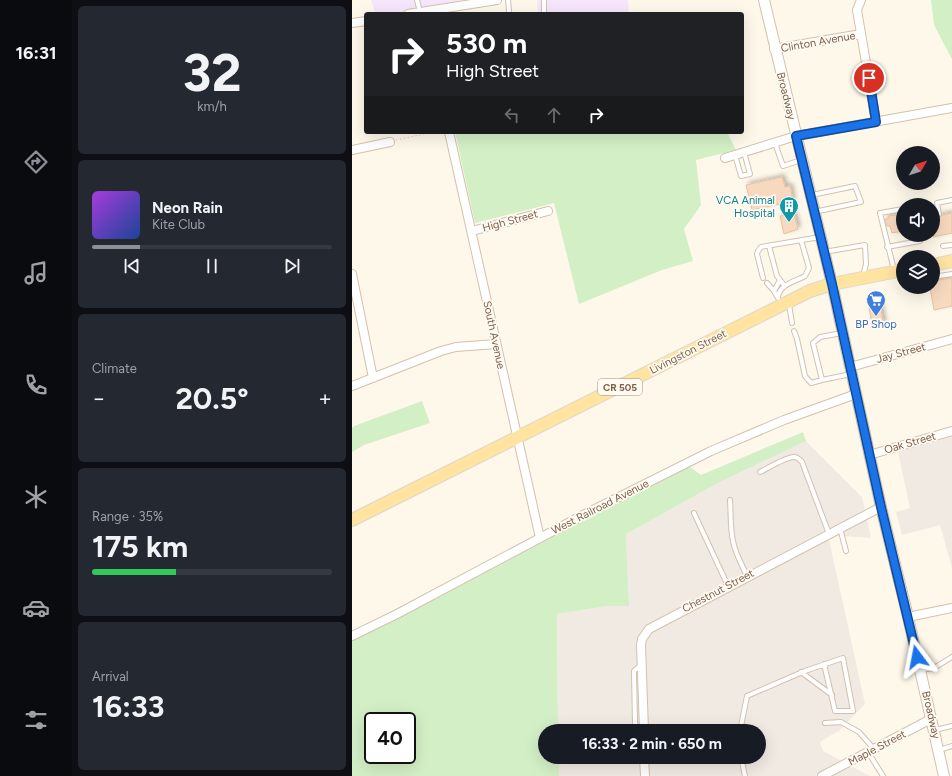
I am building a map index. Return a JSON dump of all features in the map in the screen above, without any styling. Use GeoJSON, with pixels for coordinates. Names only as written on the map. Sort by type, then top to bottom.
{"type":"FeatureCollection","features":[{"type":"Feature","properties":{"kind":"main road"},"geometry":{"type":"LineString","coordinates":[[940,264],[952,261]]}},
{"type":"Feature","properties":{"kind":"main road","name":"Livingston Street"},"geometry":{"type":"LineString","coordinates":[[352,520],[518,438],[783,302],[832,284],[896,272]]}},
{"type":"Feature","properties":{"kind":"street"},"geometry":{"type":"LineString","coordinates":[[432,12],[444,11],[483,1],[497,0]]}},
{"type":"Feature","properties":{"kind":"street","name":"Broadway"},"geometry":{"type":"LineString","coordinates":[[764,0],[774,49],[832,284],[869,455],[944,776]]}},
{"type":"Feature","properties":{"kind":"street"},"geometry":{"type":"LineString","coordinates":[[861,0],[857,10],[876,122]]}},
{"type":"Feature","properties":{"kind":"street"},"geometry":{"type":"LineString","coordinates":[[352,23],[364,21]]}},
{"type":"Feature","properties":{"kind":"street","name":"Clinton Avenue"},"geometry":{"type":"LineString","coordinates":[[774,49],[861,34]]}},
{"type":"Feature","properties":{"kind":"street"},"geometry":{"type":"LineString","coordinates":[[725,158],[796,136],[952,108]]}},
{"type":"Feature","properties":{"kind":"street","name":"South Avenue"},"geometry":{"type":"LineString","coordinates":[[449,134],[540,538]]}},
{"type":"Feature","properties":{"kind":"street"},"geometry":{"type":"LineString","coordinates":[[352,150],[390,142]]}},
{"type":"Feature","properties":{"kind":"street","name":"High Street"},"geometry":{"type":"LineString","coordinates":[[472,231],[548,211]]}},
{"type":"Feature","properties":{"kind":"street"},"geometry":{"type":"LineString","coordinates":[[352,274],[373,378]]}},
{"type":"Feature","properties":{"kind":"street","name":"Jay Street"},"geometry":{"type":"LineString","coordinates":[[850,370],[952,339]]}},
{"type":"Feature","properties":{"kind":"street"},"geometry":{"type":"LineString","coordinates":[[352,386],[441,351],[464,346],[496,344]]}},
{"type":"Feature","properties":{"kind":"street","name":"West Railroad Avenue"},"geometry":{"type":"LineString","coordinates":[[352,636],[397,614],[641,486],[712,451],[784,420],[856,394]]}},
{"type":"Feature","properties":{"kind":"street","name":"Oak Street"},"geometry":{"type":"LineString","coordinates":[[869,455],[952,431]]}},
{"type":"Feature","properties":{"kind":"street","name":"Chestnut Street"},"geometry":{"type":"LineString","coordinates":[[644,724],[641,665],[642,639],[649,629],[747,576],[881,507]]}},
{"type":"Feature","properties":{"kind":"street"},"geometry":{"type":"LineString","coordinates":[[908,617],[952,608]]}},
{"type":"Feature","properties":{"kind":"street","name":"Maple Street"},"geometry":{"type":"LineString","coordinates":[[822,776],[931,719]]}},
{"type":"Feature","properties":{"kind":"street"},"geometry":{"type":"LineString","coordinates":[[644,764],[645,776]]}},
{"type":"Feature","properties":{"kind":"lane"},"geometry":{"type":"LineString","coordinates":[[417,0],[420,12]]}},
{"type":"Feature","properties":{"kind":"lane"},"geometry":{"type":"LineString","coordinates":[[508,0],[509,12]]}},
{"type":"Feature","properties":{"kind":"lane"},"geometry":{"type":"LineString","coordinates":[[544,0],[544,12]]}},
{"type":"Feature","properties":{"kind":"lane"},"geometry":{"type":"LineString","coordinates":[[775,143],[783,166],[801,160]]}},
{"type":"Feature","properties":{"kind":"lane"},"geometry":{"type":"LineString","coordinates":[[735,155],[741,176],[750,174],[744,152]]}},
{"type":"Feature","properties":{"kind":"lane"},"geometry":{"type":"LineString","coordinates":[[810,196],[855,186],[861,202],[814,212]]}},
{"type":"Feature","properties":{"kind":"lane"},"geometry":{"type":"LineString","coordinates":[[940,202],[952,200]]}},
{"type":"Feature","properties":{"kind":"lane"},"geometry":{"type":"LineString","coordinates":[[896,210],[880,213],[887,247],[896,265]]}},
{"type":"Feature","properties":{"kind":"lane"},"geometry":{"type":"LineString","coordinates":[[764,278],[756,254],[761,247],[820,237]]}},
{"type":"Feature","properties":{"kind":"lane"},"geometry":{"type":"LineString","coordinates":[[792,323],[791,317],[779,292],[784,285],[805,276],[809,268],[801,240]]}},
{"type":"Feature","properties":{"kind":"lane"},"geometry":{"type":"LineString","coordinates":[[887,247],[914,242]]}},
{"type":"Feature","properties":{"kind":"lane"},"geometry":{"type":"LineString","coordinates":[[824,252],[865,244],[866,264],[862,278]]}},
{"type":"Feature","properties":{"kind":"lane"},"geometry":{"type":"LineString","coordinates":[[943,246],[952,245]]}},
{"type":"Feature","properties":{"kind":"lane"},"geometry":{"type":"LineString","coordinates":[[769,246],[777,276],[784,285]]}},
{"type":"Feature","properties":{"kind":"lane"},"geometry":{"type":"LineString","coordinates":[[940,276],[952,274]]}},
{"type":"Feature","properties":{"kind":"lane"},"geometry":{"type":"LineString","coordinates":[[774,291],[780,280]]}},
{"type":"Feature","properties":{"kind":"lane"},"geometry":{"type":"LineString","coordinates":[[767,283],[783,302]]}},
{"type":"Feature","properties":{"kind":"lane"},"geometry":{"type":"LineString","coordinates":[[794,331],[805,376],[811,383],[850,370]]}},
{"type":"Feature","properties":{"kind":"lane"},"geometry":{"type":"LineString","coordinates":[[822,380],[813,343],[820,337],[842,333]]}},
{"type":"Feature","properties":{"kind":"lane"},"geometry":{"type":"LineString","coordinates":[[760,472],[789,458],[794,457],[799,459],[802,462],[829,534]]}},
{"type":"Feature","properties":{"kind":"lane"},"geometry":{"type":"LineString","coordinates":[[730,500],[733,541],[736,552],[747,576]]}},
{"type":"Feature","properties":{"kind":"lane"},"geometry":{"type":"LineString","coordinates":[[694,513],[728,586]]}},
{"type":"Feature","properties":{"kind":"lane"},"geometry":{"type":"LineString","coordinates":[[840,528],[846,551]]}},
{"type":"Feature","properties":{"kind":"lane"},"geometry":{"type":"LineString","coordinates":[[920,671],[934,668],[952,657]]}},
{"type":"Feature","properties":{"kind":"lane"},"geometry":{"type":"LineString","coordinates":[[741,724],[747,696],[801,672],[824,664],[843,658],[853,711],[836,710],[824,664]]}},
{"type":"Feature","properties":{"kind":"lane"},"geometry":{"type":"LineString","coordinates":[[801,672],[832,695]]}},
{"type":"Feature","properties":{"kind":"lane"},"geometry":{"type":"LineString","coordinates":[[824,723],[841,722],[859,732],[871,751],[883,776]]}},
{"type":"Feature","properties":{"kind":"lane"},"geometry":{"type":"LineString","coordinates":[[934,730],[952,726]]}},
{"type":"Feature","properties":{"kind":"lane"},"geometry":{"type":"LineString","coordinates":[[938,750],[952,746]]}},
{"type":"Feature","properties":{"kind":"lane"},"geometry":{"type":"LineString","coordinates":[[743,764],[745,776]]}},
{"type":"Feature","properties":{"kind":"path"},"geometry":{"type":"LineString","coordinates":[[390,142],[424,134]]}},
{"type":"Feature","properties":{"kind":"shaded area"},"geometry":{"type":"Polygon","coordinates":[[[371,0],[497,0],[421,12],[375,12],[371,0]]]}},
{"type":"Feature","properties":{"kind":"shaded area"},"geometry":{"type":"Polygon","coordinates":[[[537,0],[628,0],[629,12],[538,12],[537,0]]]}},
{"type":"Feature","properties":{"kind":"shaded area"},"geometry":{"type":"Polygon","coordinates":[[[952,430],[952,568],[940,525],[902,535],[896,512],[910,508],[897,447],[952,430]]]}},
{"type":"Feature","properties":{"kind":"shaded area"},"geometry":{"type":"Polygon","coordinates":[[[806,441],[862,497],[871,538],[828,535],[865,704],[840,730],[820,742],[823,751],[870,776],[559,776],[559,764],[766,764],[766,724],[558,724],[557,614],[607,606],[629,606],[626,534],[716,484],[806,441]]]}},
{"type":"Feature","properties":{"kind":"green space"},"geometry":{"type":"Polygon","coordinates":[[[931,0],[952,0],[952,59],[934,25],[931,0]]]}},
{"type":"Feature","properties":{"kind":"green space"},"geometry":{"type":"Polygon","coordinates":[[[455,134],[728,134],[736,150],[696,160],[701,205],[684,229],[693,261],[662,270],[579,304],[554,203],[475,223],[455,134]]]}},
{"type":"Feature","properties":{"kind":"green space"},"geometry":{"type":"Polygon","coordinates":[[[422,401],[430,423],[364,445],[352,452],[352,428],[354,426],[422,401]]]}},
{"type":"Feature","properties":{"kind":"green space"},"geometry":{"type":"Polygon","coordinates":[[[803,432],[806,441],[716,484],[626,534],[629,606],[607,606],[557,614],[558,724],[538,724],[538,764],[559,764],[559,776],[352,776],[352,636],[686,464],[701,475],[803,432]]]}},
{"type":"Feature","properties":{"kind":"building"},"geometry":{"type":"Polygon","coordinates":[[[782,177],[785,187],[790,186],[793,201],[752,210],[746,185],[782,177]]]}},
{"type":"Feature","properties":{"kind":"building"},"geometry":{"type":"Polygon","coordinates":[[[952,213],[952,233],[940,236],[940,217],[942,215],[952,213]]]}},
{"type":"Feature","properties":{"kind":"building","name":"VCA Animal Hospital"},"geometry":{"type":"Polygon","coordinates":[[[794,214],[798,229],[784,234],[780,216],[794,214]]]}},
{"type":"Feature","properties":{"kind":"building"},"geometry":{"type":"Polygon","coordinates":[[[896,215],[896,232],[892,233],[890,226],[887,226],[885,219],[888,219],[888,216],[896,215]]]}},
{"type":"Feature","properties":{"kind":"building"},"geometry":{"type":"Polygon","coordinates":[[[952,278],[952,306],[934,310],[931,294],[940,294],[940,280],[952,278]]]}},
{"type":"Feature","properties":{"kind":"building","name":"BP Shop"},"geometry":{"type":"Polygon","coordinates":[[[880,305],[884,325],[873,328],[869,308],[880,305]]]}},
{"type":"Feature","properties":{"kind":"place","name":"VCA Animal Hospital"},"geometry":{"type":"Point","coordinates":[789,223]}},
{"type":"Feature","properties":{"kind":"place","name":"BP Shop"},"geometry":{"type":"Point","coordinates":[876,317]}},
{"type":"Feature","properties":{"kind":"route"},"geometry":{"type":"LineString","coordinates":[[869,78],[876,122],[796,136],[832,284],[881,507],[917,657]]}}]}
